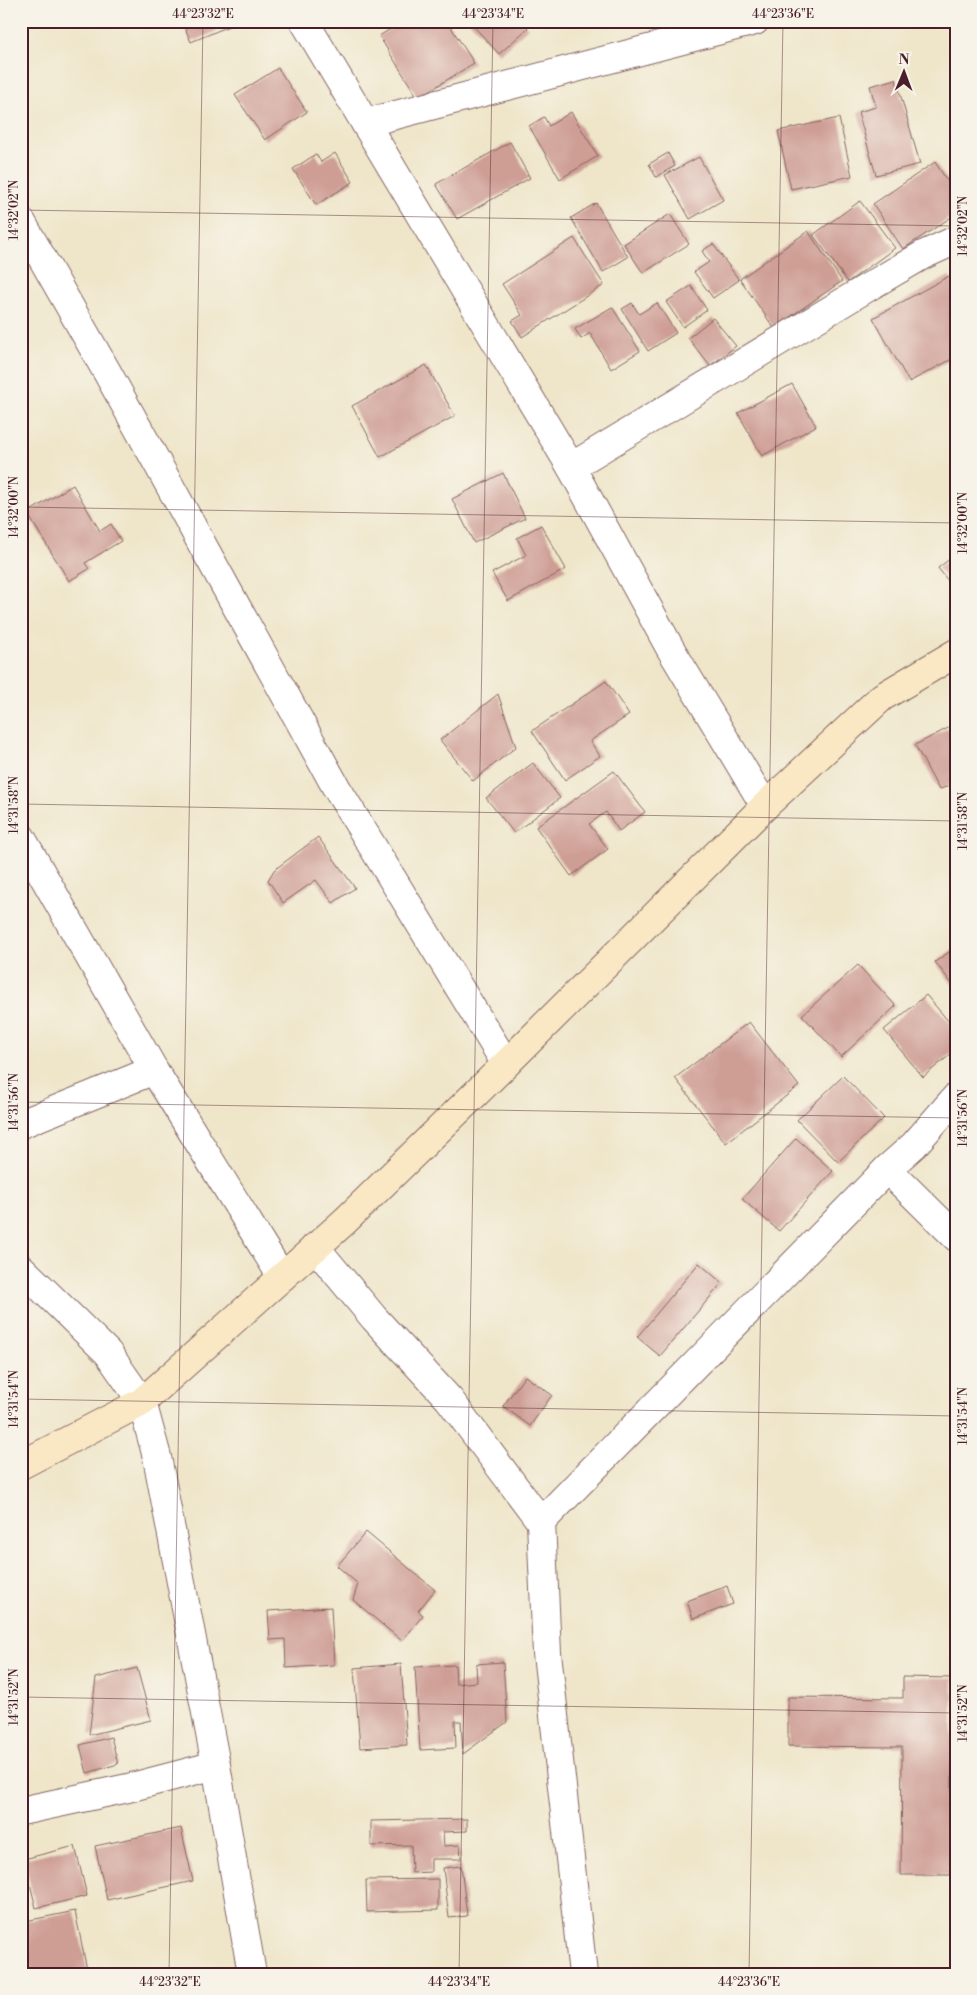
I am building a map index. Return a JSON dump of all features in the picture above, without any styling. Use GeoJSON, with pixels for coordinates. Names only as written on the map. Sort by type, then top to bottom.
{"type":"FeatureCollection","features":[{"type":"Feature","properties":{"kind":"street"},"geometry":{"type":"LineString","coordinates":[[304,21],[571,467],[670,648],[766,806]]}},
{"type":"Feature","properties":{"kind":"street"},"geometry":{"type":"LineString","coordinates":[[365,124],[755,21]]}},
{"type":"Feature","properties":{"kind":"street"},"geometry":{"type":"LineString","coordinates":[[21,221],[107,372],[336,787],[506,1064]]}},
{"type":"Feature","properties":{"kind":"street"},"geometry":{"type":"LineString","coordinates":[[571,467],[870,286],[923,255],[956,240]]}},
{"type":"Feature","properties":{"kind":"street"},"geometry":{"type":"LineString","coordinates":[[21,1465],[142,1402],[315,1247],[506,1064],[766,806],[882,697],[956,653]]}},
{"type":"Feature","properties":{"kind":"street"},"geometry":{"type":"LineString","coordinates":[[21,837],[154,1070],[282,1277]]}},
{"type":"Feature","properties":{"kind":"street"},"geometry":{"type":"LineString","coordinates":[[21,1124],[154,1070]]}},
{"type":"Feature","properties":{"kind":"street"},"geometry":{"type":"LineString","coordinates":[[541,1522],[887,1168],[914,1145],[956,1097]]}},
{"type":"Feature","properties":{"kind":"street"},"geometry":{"type":"LineString","coordinates":[[887,1168],[956,1237]]}},
{"type":"Feature","properties":{"kind":"street"},"geometry":{"type":"LineString","coordinates":[[315,1247],[374,1318],[450,1399],[541,1522],[547,1653],[582,1974]]}},
{"type":"Feature","properties":{"kind":"street"},"geometry":{"type":"LineString","coordinates":[[21,1268],[108,1353],[142,1402],[158,1457],[216,1765],[252,1974]]}},
{"type":"Feature","properties":{"kind":"street"},"geometry":{"type":"LineString","coordinates":[[21,1812],[128,1788],[216,1765]]}},
{"type":"Feature","properties":{"kind":"building"},"geometry":{"type":"Polygon","coordinates":[[[182,21],[241,21],[191,42],[182,21]]]}},
{"type":"Feature","properties":{"kind":"building"},"geometry":{"type":"Polygon","coordinates":[[[404,21],[447,21],[474,63],[418,98],[379,36],[404,21]]]}},
{"type":"Feature","properties":{"kind":"building"},"geometry":{"type":"Polygon","coordinates":[[[469,21],[521,21],[528,28],[499,54],[469,21]]]}},
{"type":"Feature","properties":{"kind":"building"},"geometry":{"type":"Polygon","coordinates":[[[278,68],[307,112],[265,140],[235,95],[278,68]]]}},
{"type":"Feature","properties":{"kind":"building"},"geometry":{"type":"Polygon","coordinates":[[[896,79],[920,164],[876,175],[858,112],[876,107],[870,86],[896,79]]]}},
{"type":"Feature","properties":{"kind":"building"},"geometry":{"type":"Polygon","coordinates":[[[571,112],[598,156],[560,179],[529,126],[544,117],[549,126],[571,112]]]}},
{"type":"Feature","properties":{"kind":"building"},"geometry":{"type":"Polygon","coordinates":[[[839,118],[852,176],[791,189],[778,131],[839,118]]]}},
{"type":"Feature","properties":{"kind":"building"},"geometry":{"type":"Polygon","coordinates":[[[510,142],[530,178],[457,219],[436,184],[510,142]]]}},
{"type":"Feature","properties":{"kind":"building"},"geometry":{"type":"Polygon","coordinates":[[[335,153],[353,182],[316,205],[293,169],[316,154],[321,162],[335,153]]]}},
{"type":"Feature","properties":{"kind":"building"},"geometry":{"type":"Polygon","coordinates":[[[668,153],[675,166],[656,177],[649,164],[668,153]]]}},
{"type":"Feature","properties":{"kind":"building"},"geometry":{"type":"Polygon","coordinates":[[[699,157],[723,200],[690,219],[665,175],[699,157]]]}},
{"type":"Feature","properties":{"kind":"building"},"geometry":{"type":"Polygon","coordinates":[[[935,162],[956,194],[956,214],[903,249],[873,204],[935,162]]]}},
{"type":"Feature","properties":{"kind":"building"},"geometry":{"type":"Polygon","coordinates":[[[860,201],[895,248],[848,282],[813,235],[860,201]]]}},
{"type":"Feature","properties":{"kind":"building"},"geometry":{"type":"Polygon","coordinates":[[[596,203],[628,257],[603,272],[571,218],[596,203]]]}},
{"type":"Feature","properties":{"kind":"building"},"geometry":{"type":"Polygon","coordinates":[[[670,214],[689,244],[643,273],[624,244],[670,214]]]}},
{"type":"Feature","properties":{"kind":"building"},"geometry":{"type":"Polygon","coordinates":[[[808,231],[842,281],[774,328],[740,279],[808,231]]]}},
{"type":"Feature","properties":{"kind":"building"},"geometry":{"type":"Polygon","coordinates":[[[574,238],[604,285],[522,337],[512,321],[522,315],[502,284],[574,238]]]}},
{"type":"Feature","properties":{"kind":"building"},"geometry":{"type":"Polygon","coordinates":[[[713,244],[739,280],[713,298],[694,272],[709,262],[702,251],[713,244]]]}},
{"type":"Feature","properties":{"kind":"building"},"geometry":{"type":"Polygon","coordinates":[[[949,276],[956,288],[956,357],[909,382],[873,318],[949,276]]]}},
{"type":"Feature","properties":{"kind":"building"},"geometry":{"type":"Polygon","coordinates":[[[691,286],[707,310],[683,327],[666,302],[691,286]]]}},
{"type":"Feature","properties":{"kind":"building"},"geometry":{"type":"Polygon","coordinates":[[[632,303],[639,314],[657,303],[676,333],[648,351],[622,309],[632,303]]]}},
{"type":"Feature","properties":{"kind":"building"},"geometry":{"type":"Polygon","coordinates":[[[612,307],[640,351],[611,369],[590,333],[581,339],[575,329],[612,307]]]}},
{"type":"Feature","properties":{"kind":"building"},"geometry":{"type":"Polygon","coordinates":[[[713,318],[736,346],[710,366],[688,338],[713,318]]]}},
{"type":"Feature","properties":{"kind":"building"},"geometry":{"type":"Polygon","coordinates":[[[426,365],[455,416],[380,457],[352,406],[426,365]]]}},
{"type":"Feature","properties":{"kind":"building"},"geometry":{"type":"Polygon","coordinates":[[[792,384],[816,426],[762,456],[738,413],[792,384]]]}},
{"type":"Feature","properties":{"kind":"building"},"geometry":{"type":"Polygon","coordinates":[[[503,473],[525,518],[474,543],[452,499],[503,473]]]}},
{"type":"Feature","properties":{"kind":"building"},"geometry":{"type":"Polygon","coordinates":[[[73,485],[100,531],[111,524],[121,541],[85,563],[89,569],[69,581],[27,513],[73,485]]]}},
{"type":"Feature","properties":{"kind":"building"},"geometry":{"type":"Polygon","coordinates":[[[541,525],[566,569],[508,601],[492,573],[526,555],[517,538],[541,525]]]}},
{"type":"Feature","properties":{"kind":"building"},"geometry":{"type":"Polygon","coordinates":[[[951,558],[956,564],[956,591],[938,568],[951,558]]]}},
{"type":"Feature","properties":{"kind":"building"},"geometry":{"type":"Polygon","coordinates":[[[606,681],[629,715],[590,741],[600,756],[565,780],[532,731],[606,681]]]}},
{"type":"Feature","properties":{"kind":"building"},"geometry":{"type":"Polygon","coordinates":[[[498,694],[516,747],[473,781],[440,740],[498,694]]]}},
{"type":"Feature","properties":{"kind":"building"},"geometry":{"type":"Polygon","coordinates":[[[956,724],[956,782],[939,790],[915,745],[956,724]]]}},
{"type":"Feature","properties":{"kind":"building"},"geometry":{"type":"Polygon","coordinates":[[[533,763],[560,798],[514,833],[486,798],[533,763]]]}},
{"type":"Feature","properties":{"kind":"building"},"geometry":{"type":"Polygon","coordinates":[[[614,771],[645,812],[619,831],[606,812],[589,824],[608,849],[571,876],[536,827],[614,771]]]}},
{"type":"Feature","properties":{"kind":"building"},"geometry":{"type":"Polygon","coordinates":[[[318,837],[355,888],[333,903],[316,880],[283,903],[268,880],[274,870],[318,837]]]}},
{"type":"Feature","properties":{"kind":"building"},"geometry":{"type":"Polygon","coordinates":[[[956,947],[956,989],[935,962],[956,947]]]}},
{"type":"Feature","properties":{"kind":"building"},"geometry":{"type":"Polygon","coordinates":[[[858,965],[896,1006],[841,1057],[802,1015],[858,965]]]}},
{"type":"Feature","properties":{"kind":"building"},"geometry":{"type":"Polygon","coordinates":[[[926,995],[956,1030],[956,1050],[923,1077],[884,1030],[926,995]]]}},
{"type":"Feature","properties":{"kind":"building"},"geometry":{"type":"Polygon","coordinates":[[[749,1022],[799,1086],[726,1143],[675,1078],[749,1022]]]}},
{"type":"Feature","properties":{"kind":"building"},"geometry":{"type":"Polygon","coordinates":[[[843,1076],[884,1118],[838,1162],[797,1120],[843,1076]]]}},
{"type":"Feature","properties":{"kind":"building"},"geometry":{"type":"Polygon","coordinates":[[[796,1138],[833,1171],[779,1231],[742,1199],[796,1138]]]}},
{"type":"Feature","properties":{"kind":"building"},"geometry":{"type":"Polygon","coordinates":[[[699,1263],[722,1283],[660,1356],[637,1337],[699,1263]]]}},
{"type":"Feature","properties":{"kind":"building"},"geometry":{"type":"Polygon","coordinates":[[[525,1376],[552,1395],[530,1426],[503,1406],[525,1376]]]}},
{"type":"Feature","properties":{"kind":"building"},"geometry":{"type":"Polygon","coordinates":[[[366,1532],[435,1590],[418,1611],[423,1615],[402,1641],[353,1600],[358,1584],[337,1566],[366,1532]]]}},
{"type":"Feature","properties":{"kind":"building"},"geometry":{"type":"Polygon","coordinates":[[[727,1586],[733,1604],[693,1619],[687,1601],[727,1586]]]}},
{"type":"Feature","properties":{"kind":"building"},"geometry":{"type":"Polygon","coordinates":[[[331,1607],[334,1665],[286,1668],[285,1639],[270,1640],[268,1611],[331,1607]]]}},
{"type":"Feature","properties":{"kind":"building"},"geometry":{"type":"Polygon","coordinates":[[[503,1662],[507,1722],[463,1754],[461,1721],[455,1721],[456,1748],[420,1750],[415,1667],[455,1665],[456,1684],[477,1682],[476,1664],[503,1662]]]}},
{"type":"Feature","properties":{"kind":"building"},"geometry":{"type":"Polygon","coordinates":[[[401,1664],[407,1745],[360,1748],[354,1668],[401,1664]]]}},
{"type":"Feature","properties":{"kind":"building"},"geometry":{"type":"Polygon","coordinates":[[[137,1668],[151,1720],[89,1735],[96,1678],[137,1668]]]}},
{"type":"Feature","properties":{"kind":"building"},"geometry":{"type":"Polygon","coordinates":[[[903,1677],[953,1678],[951,1875],[901,1875],[902,1747],[788,1746],[788,1697],[903,1698],[903,1677]]]}},
{"type":"Feature","properties":{"kind":"building"},"geometry":{"type":"Polygon","coordinates":[[[111,1737],[118,1764],[87,1773],[80,1745],[111,1737]]]}},
{"type":"Feature","properties":{"kind":"building"},"geometry":{"type":"Polygon","coordinates":[[[467,1819],[467,1831],[443,1832],[444,1846],[460,1845],[461,1859],[431,1859],[431,1872],[412,1873],[411,1845],[371,1846],[371,1821],[467,1819]]]}},
{"type":"Feature","properties":{"kind":"building"},"geometry":{"type":"Polygon","coordinates":[[[181,1828],[193,1881],[107,1900],[95,1846],[181,1828]]]}},
{"type":"Feature","properties":{"kind":"building"},"geometry":{"type":"Polygon","coordinates":[[[75,1846],[87,1896],[36,1908],[24,1859],[75,1846]]]}},
{"type":"Feature","properties":{"kind":"building"},"geometry":{"type":"Polygon","coordinates":[[[461,1866],[467,1916],[449,1918],[443,1868],[461,1866]]]}},
{"type":"Feature","properties":{"kind":"building"},"geometry":{"type":"Polygon","coordinates":[[[438,1879],[438,1910],[367,1912],[366,1880],[438,1879]]]}},
{"type":"Feature","properties":{"kind":"building"},"geometry":{"type":"Polygon","coordinates":[[[75,1911],[87,1970],[70,1974],[26,1974],[21,1948],[21,1922],[75,1911]]]}}]}
